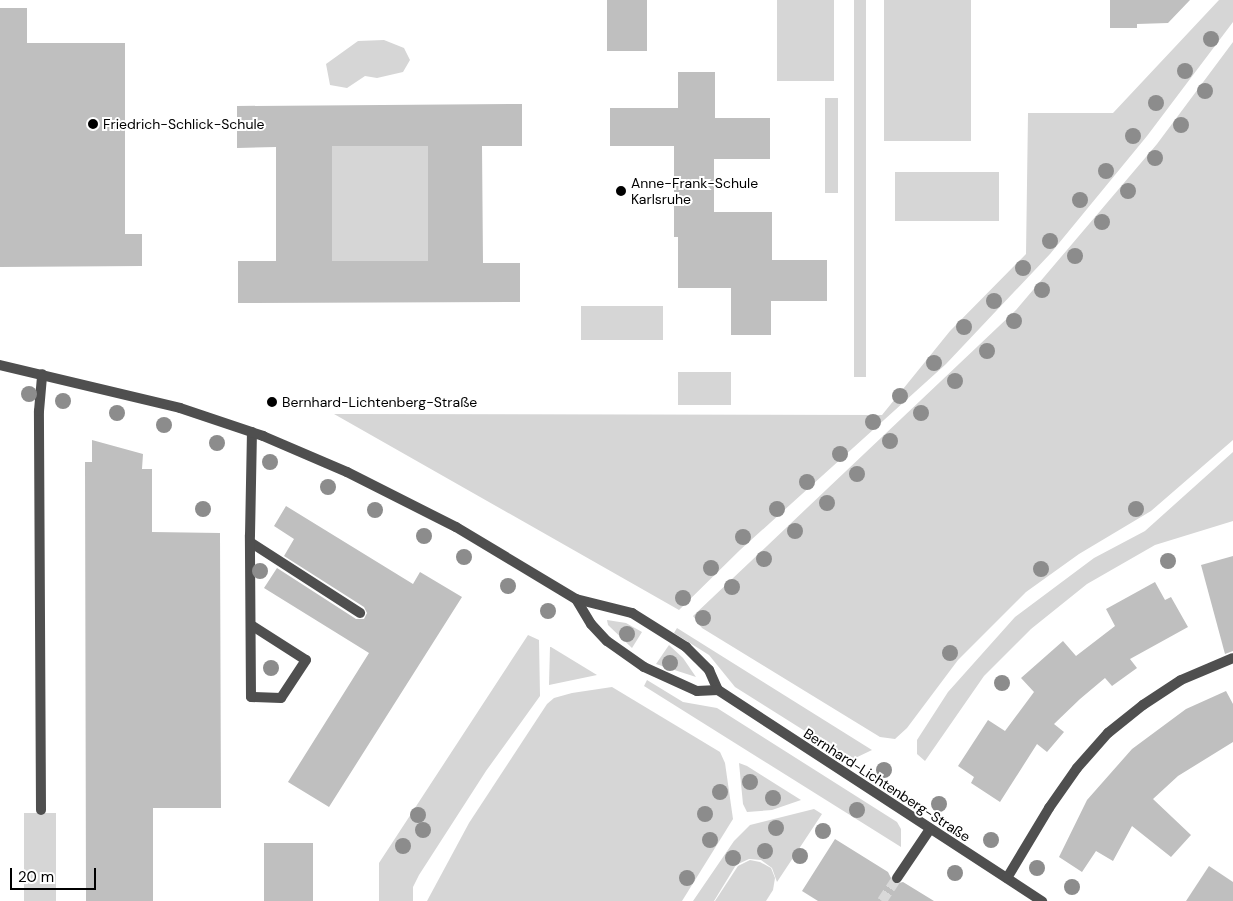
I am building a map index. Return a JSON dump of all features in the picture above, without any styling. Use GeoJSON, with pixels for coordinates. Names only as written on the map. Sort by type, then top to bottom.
{"type":"FeatureCollection","features":[{"type":"Feature","properties":{"kind":"street"},"geometry":{"type":"LineString","coordinates":[[0,365],[180,408],[252,432],[346,472],[456,527],[576,599],[632,613],[686,647],[710,670],[718,690],[696,691],[644,667],[607,641],[591,624],[576,599]]}},
{"type":"Feature","properties":{"kind":"street"},"geometry":{"type":"LineString","coordinates":[[41,810],[39,411],[42,374]]}},
{"type":"Feature","properties":{"kind":"street"},"geometry":{"type":"LineString","coordinates":[[250,625],[306,660],[281,698],[251,698],[250,625],[250,542],[252,432]]}},
{"type":"Feature","properties":{"kind":"street"},"geometry":{"type":"LineString","coordinates":[[250,542],[360,613]]}},
{"type":"Feature","properties":{"kind":"street"},"geometry":{"type":"LineString","coordinates":[[1007,878],[1049,808],[1077,768],[1108,733],[1143,705],[1181,680],[1233,658]]}},
{"type":"Feature","properties":{"kind":"street","name":"Bernhard-Lichtenberg-Straße"},"geometry":{"type":"LineString","coordinates":[[718,690],[930,830],[1042,901]]}},
{"type":"Feature","properties":{"kind":"street"},"geometry":{"type":"LineString","coordinates":[[897,878],[930,830]]}},
{"type":"Feature","properties":{"kind":"shaded area"},"geometry":{"type":"Polygon","coordinates":[[[777,0],[834,0],[834,81],[777,81],[777,0]]]}},
{"type":"Feature","properties":{"kind":"shaded area"},"geometry":{"type":"Polygon","coordinates":[[[854,0],[866,0],[866,377],[854,377],[854,0]]]}},
{"type":"Feature","properties":{"kind":"shaded area"},"geometry":{"type":"Polygon","coordinates":[[[884,0],[971,0],[971,141],[884,141],[884,0]]]}},
{"type":"Feature","properties":{"kind":"shaded area"},"geometry":{"type":"Polygon","coordinates":[[[1219,0],[1233,0],[1233,22],[1147,136],[1050,254],[946,364],[740,550],[679,610],[334,414],[882,415],[950,331],[1026,254],[1028,113],[1113,113],[1219,0]]]}},
{"type":"Feature","properties":{"kind":"shaded area"},"geometry":{"type":"Polygon","coordinates":[[[384,40],[404,48],[410,60],[403,72],[377,78],[365,76],[347,88],[330,85],[326,64],[358,41],[384,40]]]}},
{"type":"Feature","properties":{"kind":"shaded area"},"geometry":{"type":"Polygon","coordinates":[[[1233,42],[1233,440],[1151,511],[1079,554],[1026,592],[958,660],[907,728],[895,739],[880,737],[702,628],[693,616],[1016,310],[1157,144],[1233,42]]]}},
{"type":"Feature","properties":{"kind":"shaded area"},"geometry":{"type":"Polygon","coordinates":[[[825,98],[838,98],[838,193],[825,193],[825,98]]]}},
{"type":"Feature","properties":{"kind":"shaded area"},"geometry":{"type":"Polygon","coordinates":[[[332,146],[428,146],[428,261],[332,261],[332,146]]]}},
{"type":"Feature","properties":{"kind":"shaded area"},"geometry":{"type":"Polygon","coordinates":[[[895,172],[999,172],[999,221],[895,221],[895,172]]]}},
{"type":"Feature","properties":{"kind":"shaded area"},"geometry":{"type":"Polygon","coordinates":[[[581,306],[663,306],[663,340],[581,340],[581,306]]]}},
{"type":"Feature","properties":{"kind":"shaded area"},"geometry":{"type":"Polygon","coordinates":[[[678,372],[731,372],[731,405],[678,405],[678,372]]]}},
{"type":"Feature","properties":{"kind":"shaded area"},"geometry":{"type":"Polygon","coordinates":[[[1233,452],[1233,521],[1155,545],[1087,584],[1031,629],[984,676],[925,761],[917,754],[917,740],[948,692],[1015,617],[1094,558],[1145,531],[1233,452]]]}},
{"type":"Feature","properties":{"kind":"shaded area"},"geometry":{"type":"Polygon","coordinates":[[[607,620],[626,623],[642,632],[632,648],[608,625],[607,620]]]}},
{"type":"Feature","properties":{"kind":"shaded area"},"geometry":{"type":"Polygon","coordinates":[[[677,628],[872,750],[851,760],[735,687],[709,655],[674,633],[677,628]]]}},
{"type":"Feature","properties":{"kind":"shaded area"},"geometry":{"type":"Polygon","coordinates":[[[528,635],[539,640],[540,696],[486,771],[419,875],[413,887],[413,901],[379,901],[379,863],[528,635]]]}},
{"type":"Feature","properties":{"kind":"shaded area"},"geometry":{"type":"Polygon","coordinates":[[[669,645],[683,658],[696,677],[656,664],[669,645]]]}},
{"type":"Feature","properties":{"kind":"shaded area"},"geometry":{"type":"Polygon","coordinates":[[[551,647],[597,675],[549,685],[551,647]]]}},
{"type":"Feature","properties":{"kind":"shaded area"},"geometry":{"type":"Polygon","coordinates":[[[647,680],[683,702],[717,708],[897,822],[901,829],[901,847],[644,686],[647,680]]]}},
{"type":"Feature","properties":{"kind":"shaded area"},"geometry":{"type":"Polygon","coordinates":[[[612,687],[720,752],[725,763],[733,819],[682,901],[427,901],[469,823],[547,704],[554,698],[572,693],[612,687]]]}},
{"type":"Feature","properties":{"kind":"shaded area"},"geometry":{"type":"Polygon","coordinates":[[[739,763],[747,766],[801,800],[772,810],[747,812],[743,804],[739,763]]]}},
{"type":"Feature","properties":{"kind":"shaded area"},"geometry":{"type":"Polygon","coordinates":[[[814,809],[822,814],[777,882],[772,868],[761,860],[749,859],[736,865],[714,901],[693,901],[734,841],[750,825],[814,809]]]}},
{"type":"Feature","properties":{"kind":"shaded area"},"geometry":{"type":"Polygon","coordinates":[[[24,813],[56,813],[56,901],[24,901],[24,813]]]}},
{"type":"Feature","properties":{"kind":"shaded area"},"geometry":{"type":"Polygon","coordinates":[[[750,860],[760,862],[771,868],[775,878],[773,890],[766,901],[715,901],[738,866],[750,860]]]}},
{"type":"Feature","properties":{"kind":"building"},"geometry":{"type":"Polygon","coordinates":[[[607,0],[647,0],[647,51],[607,51],[607,0]]]}},
{"type":"Feature","properties":{"kind":"building"},"geometry":{"type":"Polygon","coordinates":[[[1110,0],[1190,0],[1168,23],[1137,24],[1137,28],[1110,28],[1110,0]]]}},
{"type":"Feature","properties":{"kind":"building"},"geometry":{"type":"Polygon","coordinates":[[[0,8],[27,8],[27,43],[125,43],[125,234],[142,234],[142,266],[0,267],[0,8]]]}},
{"type":"Feature","properties":{"kind":"building"},"geometry":{"type":"Polygon","coordinates":[[[678,72],[715,72],[715,118],[770,118],[770,159],[714,159],[714,212],[772,212],[772,260],[827,260],[827,301],[771,301],[771,335],[731,335],[731,288],[678,288],[678,237],[674,237],[674,146],[610,146],[610,108],[678,108],[678,72]]]}},
{"type":"Feature","properties":{"kind":"building"},"geometry":{"type":"Polygon","coordinates":[[[522,104],[522,146],[482,146],[483,263],[520,263],[520,302],[238,303],[238,261],[276,261],[276,147],[237,148],[237,106],[522,104]],[[332,146],[332,261],[428,261],[428,146],[332,146]]]}},
{"type":"Feature","properties":{"kind":"building"},"geometry":{"type":"Polygon","coordinates":[[[92,440],[143,454],[142,469],[152,469],[152,532],[220,533],[221,808],[153,808],[153,901],[86,901],[85,462],[92,462],[92,440]]]}},
{"type":"Feature","properties":{"kind":"building"},"geometry":{"type":"Polygon","coordinates":[[[286,506],[413,584],[420,572],[462,597],[329,807],[288,782],[369,653],[264,588],[277,568],[356,619],[364,619],[367,613],[364,607],[284,556],[294,539],[274,526],[286,506]]]}},
{"type":"Feature","properties":{"kind":"building"},"geometry":{"type":"Polygon","coordinates":[[[1233,556],[1233,651],[1225,654],[1201,565],[1233,556]]]}},
{"type":"Feature","properties":{"kind":"building"},"geometry":{"type":"Polygon","coordinates":[[[1155,582],[1165,600],[1171,597],[1188,627],[1130,659],[1137,668],[1112,686],[1105,678],[1080,699],[1054,724],[1064,732],[1047,752],[1037,744],[1000,802],[971,783],[974,777],[958,766],[988,720],[1005,731],[1034,692],[1021,678],[1063,641],[1076,656],[1115,626],[1106,609],[1155,582]]]}},
{"type":"Feature","properties":{"kind":"building"},"geometry":{"type":"Polygon","coordinates":[[[1226,691],[1233,704],[1233,742],[1178,776],[1153,799],[1191,835],[1171,857],[1132,826],[1113,861],[1096,851],[1082,872],[1059,857],[1087,800],[1132,749],[1186,709],[1226,691]]]}},
{"type":"Feature","properties":{"kind":"building"},"geometry":{"type":"Polygon","coordinates":[[[835,839],[888,872],[894,884],[903,882],[934,901],[818,901],[802,891],[835,839]]]}},
{"type":"Feature","properties":{"kind":"building"},"geometry":{"type":"Polygon","coordinates":[[[264,843],[313,843],[313,901],[264,901],[264,843]]]}},
{"type":"Feature","properties":{"kind":"building"},"geometry":{"type":"Polygon","coordinates":[[[1209,866],[1233,882],[1233,901],[1186,901],[1209,866]]]}},
{"type":"Feature","properties":{"kind":"tunnel"},"geometry":{"type":"LineString","coordinates":[[882,901],[897,878]]}},
{"type":"Feature","properties":{"kind":"place","name":"Friedrich-Schlick-Schule"},"geometry":{"type":"Point","coordinates":[93,124]}},
{"type":"Feature","properties":{"kind":"place","name":"Anne-Frank-Schule Karlsruhe"},"geometry":{"type":"Point","coordinates":[621,191]}},
{"type":"Feature","properties":{"kind":"place","name":"Bernhard-Lichtenberg-Straße"},"geometry":{"type":"Point","coordinates":[272,402]}}]}
